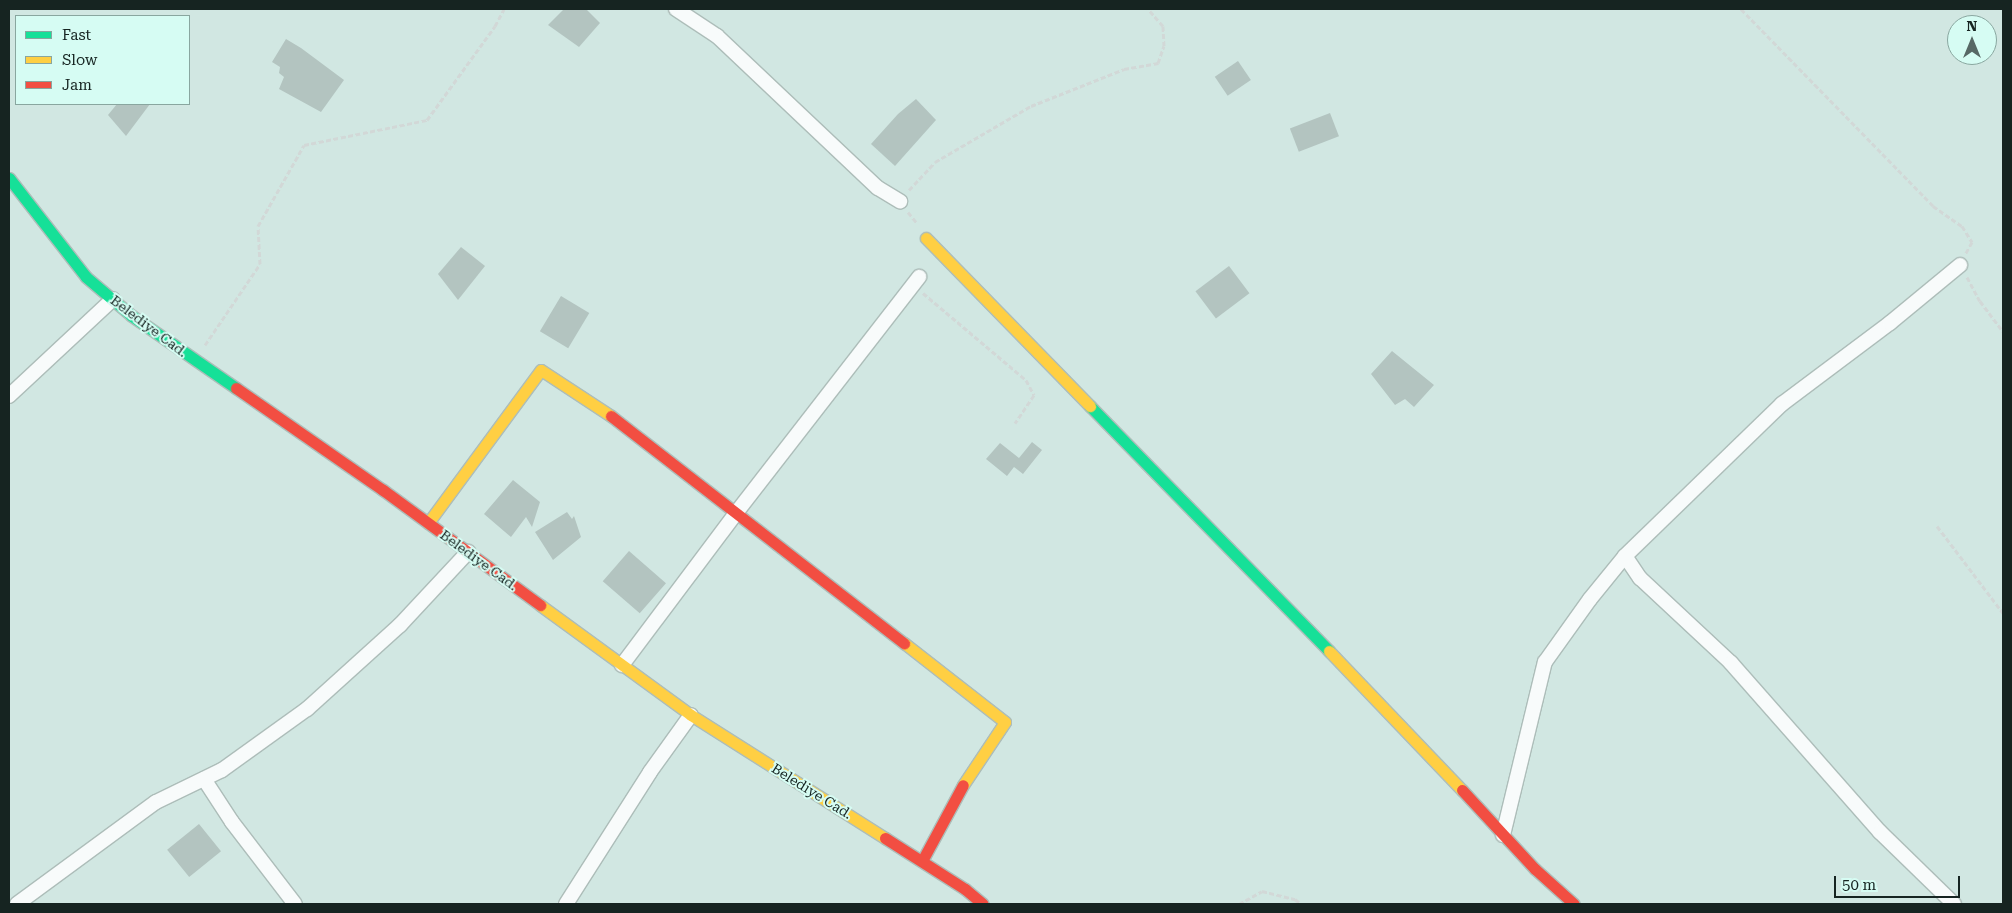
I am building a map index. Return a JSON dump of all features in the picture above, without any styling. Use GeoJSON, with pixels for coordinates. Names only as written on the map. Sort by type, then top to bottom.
{"type":"FeatureCollection","features":[{"type":"Feature","properties":{"kind":"street"},"geometry":{"type":"LineString","coordinates":[[676,9],[717,36],[878,188],[900,201]]}},
{"type":"Feature","properties":{"kind":"street","name":"Belediye Cad."},"geometry":{"type":"LineString","coordinates":[[9,178],[86,276],[132,316],[428,523],[691,715],[922,861],[974,901]]}},
{"type":"Feature","properties":{"kind":"street"},"geometry":{"type":"LineString","coordinates":[[926,238],[1405,729],[1535,869],[1561,890],[1574,904]]}},
{"type":"Feature","properties":{"kind":"street"},"geometry":{"type":"LineString","coordinates":[[1504,835],[1545,662],[1590,598],[1625,556],[1782,404],[1890,322],[1960,264]]}},
{"type":"Feature","properties":{"kind":"street"},"geometry":{"type":"LineString","coordinates":[[622,665],[736,513],[916,281]]}},
{"type":"Feature","properties":{"kind":"street"},"geometry":{"type":"LineString","coordinates":[[9,396],[113,299]]}},
{"type":"Feature","properties":{"kind":"street"},"geometry":{"type":"LineString","coordinates":[[428,523],[542,370],[624,425],[1005,722],[966,780],[922,861]]}},
{"type":"Feature","properties":{"kind":"street"},"geometry":{"type":"LineString","coordinates":[[17,904],[156,802],[222,770],[307,709],[400,625],[468,552]]}},
{"type":"Feature","properties":{"kind":"street"},"geometry":{"type":"LineString","coordinates":[[1625,556],[1640,578],[1730,664],[1880,832],[1954,904]]}},
{"type":"Feature","properties":{"kind":"street"},"geometry":{"type":"LineString","coordinates":[[566,904],[650,772],[691,715]]}},
{"type":"Feature","properties":{"kind":"street"},"geometry":{"type":"LineString","coordinates":[[204,779],[232,822],[295,904]]}},
{"type":"Feature","properties":{"kind":"path"},"geometry":{"type":"LineString","coordinates":[[195,360],[260,264],[258,226],[304,145],[427,120],[495,26],[504,9]]}},
{"type":"Feature","properties":{"kind":"path"},"geometry":{"type":"LineString","coordinates":[[926,238],[900,201],[935,162],[1031,106],[1124,69],[1158,64],[1164,46],[1163,26],[1148,9]]}},
{"type":"Feature","properties":{"kind":"path"},"geometry":{"type":"LineString","coordinates":[[1741,9],[1926,199],[1962,226],[1972,242],[1960,264],[1980,301],[2003,331]]}},
{"type":"Feature","properties":{"kind":"path"},"geometry":{"type":"LineString","coordinates":[[916,281],[1026,380],[1034,395],[1015,423]]}},
{"type":"Feature","properties":{"kind":"path"},"geometry":{"type":"LineString","coordinates":[[1937,526],[2003,613]]}},
{"type":"Feature","properties":{"kind":"path"},"geometry":{"type":"LineString","coordinates":[[1239,904],[1262,891],[1295,899],[1301,904]]}},
{"type":"Feature","properties":{"kind":"building"},"geometry":{"type":"Polygon","coordinates":[[[564,9],[586,9],[600,23],[579,47],[548,25],[564,9]]]}},
{"type":"Feature","properties":{"kind":"building"},"geometry":{"type":"Polygon","coordinates":[[[286,39],[344,80],[321,112],[279,89],[284,77],[279,73],[280,67],[272,62],[286,39]]]}},
{"type":"Feature","properties":{"kind":"building"},"geometry":{"type":"Polygon","coordinates":[[[1238,61],[1251,80],[1228,96],[1215,77],[1238,61]]]}},
{"type":"Feature","properties":{"kind":"building"},"geometry":{"type":"Polygon","coordinates":[[[916,99],[936,120],[895,166],[871,144],[898,114],[916,99]]]}},
{"type":"Feature","properties":{"kind":"building"},"geometry":{"type":"Polygon","coordinates":[[[116,105],[149,105],[126,136],[108,115],[116,105]]]}},
{"type":"Feature","properties":{"kind":"building"},"geometry":{"type":"Polygon","coordinates":[[[1330,113],[1339,136],[1299,152],[1290,128],[1330,113]]]}},
{"type":"Feature","properties":{"kind":"building"},"geometry":{"type":"Polygon","coordinates":[[[461,247],[485,266],[458,300],[438,274],[461,247]]]}},
{"type":"Feature","properties":{"kind":"building"},"geometry":{"type":"Polygon","coordinates":[[[1229,266],[1249,293],[1216,318],[1195,291],[1229,266]]]}},
{"type":"Feature","properties":{"kind":"building"},"geometry":{"type":"Polygon","coordinates":[[[561,296],[589,313],[568,348],[540,331],[561,296]]]}},
{"type":"Feature","properties":{"kind":"building"},"geometry":{"type":"Polygon","coordinates":[[[1392,351],[1434,385],[1414,407],[1405,399],[1395,405],[1371,374],[1392,351]]]}},
{"type":"Feature","properties":{"kind":"building"},"geometry":{"type":"Polygon","coordinates":[[[1032,442],[1042,450],[1023,474],[1014,467],[1007,476],[986,459],[1000,443],[1019,458],[1032,442]]]}},
{"type":"Feature","properties":{"kind":"building"},"geometry":{"type":"Polygon","coordinates":[[[513,480],[540,502],[532,527],[526,517],[511,537],[484,514],[513,480]]]}},
{"type":"Feature","properties":{"kind":"building"},"geometry":{"type":"Polygon","coordinates":[[[567,512],[572,519],[574,516],[581,537],[553,560],[535,532],[567,512]]]}},
{"type":"Feature","properties":{"kind":"building"},"geometry":{"type":"Polygon","coordinates":[[[629,551],[666,583],[640,613],[603,581],[629,551]]]}},
{"type":"Feature","properties":{"kind":"building"},"geometry":{"type":"Polygon","coordinates":[[[199,824],[221,851],[189,877],[167,850],[199,824]]]}},
{"type":"Feature","properties":{"kind":"traffic: fast"},"geometry":{"type":"LineString","coordinates":[[9,178],[86,277],[132,316],[236,388]]}},
{"type":"Feature","properties":{"kind":"traffic: fast"},"geometry":{"type":"LineString","coordinates":[[1090,406],[1329,651]]}},
{"type":"Feature","properties":{"kind":"traffic: slow"},"geometry":{"type":"LineString","coordinates":[[926,238],[1090,406]]}},
{"type":"Feature","properties":{"kind":"traffic: slow"},"geometry":{"type":"LineString","coordinates":[[428,523],[541,370],[611,416]]}},
{"type":"Feature","properties":{"kind":"traffic: slow"},"geometry":{"type":"LineString","coordinates":[[540,605],[691,715],[885,838]]}},
{"type":"Feature","properties":{"kind":"traffic: slow"},"geometry":{"type":"LineString","coordinates":[[904,643],[1005,722],[963,785]]}},
{"type":"Feature","properties":{"kind":"traffic: slow"},"geometry":{"type":"LineString","coordinates":[[1329,651],[1462,790]]}},
{"type":"Feature","properties":{"kind":"traffic: jam"},"geometry":{"type":"LineString","coordinates":[[236,388],[383,490],[540,605]]}},
{"type":"Feature","properties":{"kind":"traffic: jam"},"geometry":{"type":"LineString","coordinates":[[611,416],[904,643]]}},
{"type":"Feature","properties":{"kind":"traffic: jam"},"geometry":{"type":"LineString","coordinates":[[922,861],[963,785]]}},
{"type":"Feature","properties":{"kind":"traffic: jam"},"geometry":{"type":"LineString","coordinates":[[1462,790],[1535,869],[1574,904]]}},
{"type":"Feature","properties":{"kind":"traffic: jam"},"geometry":{"type":"LineString","coordinates":[[885,838],[965,889],[983,904]]}}]}
